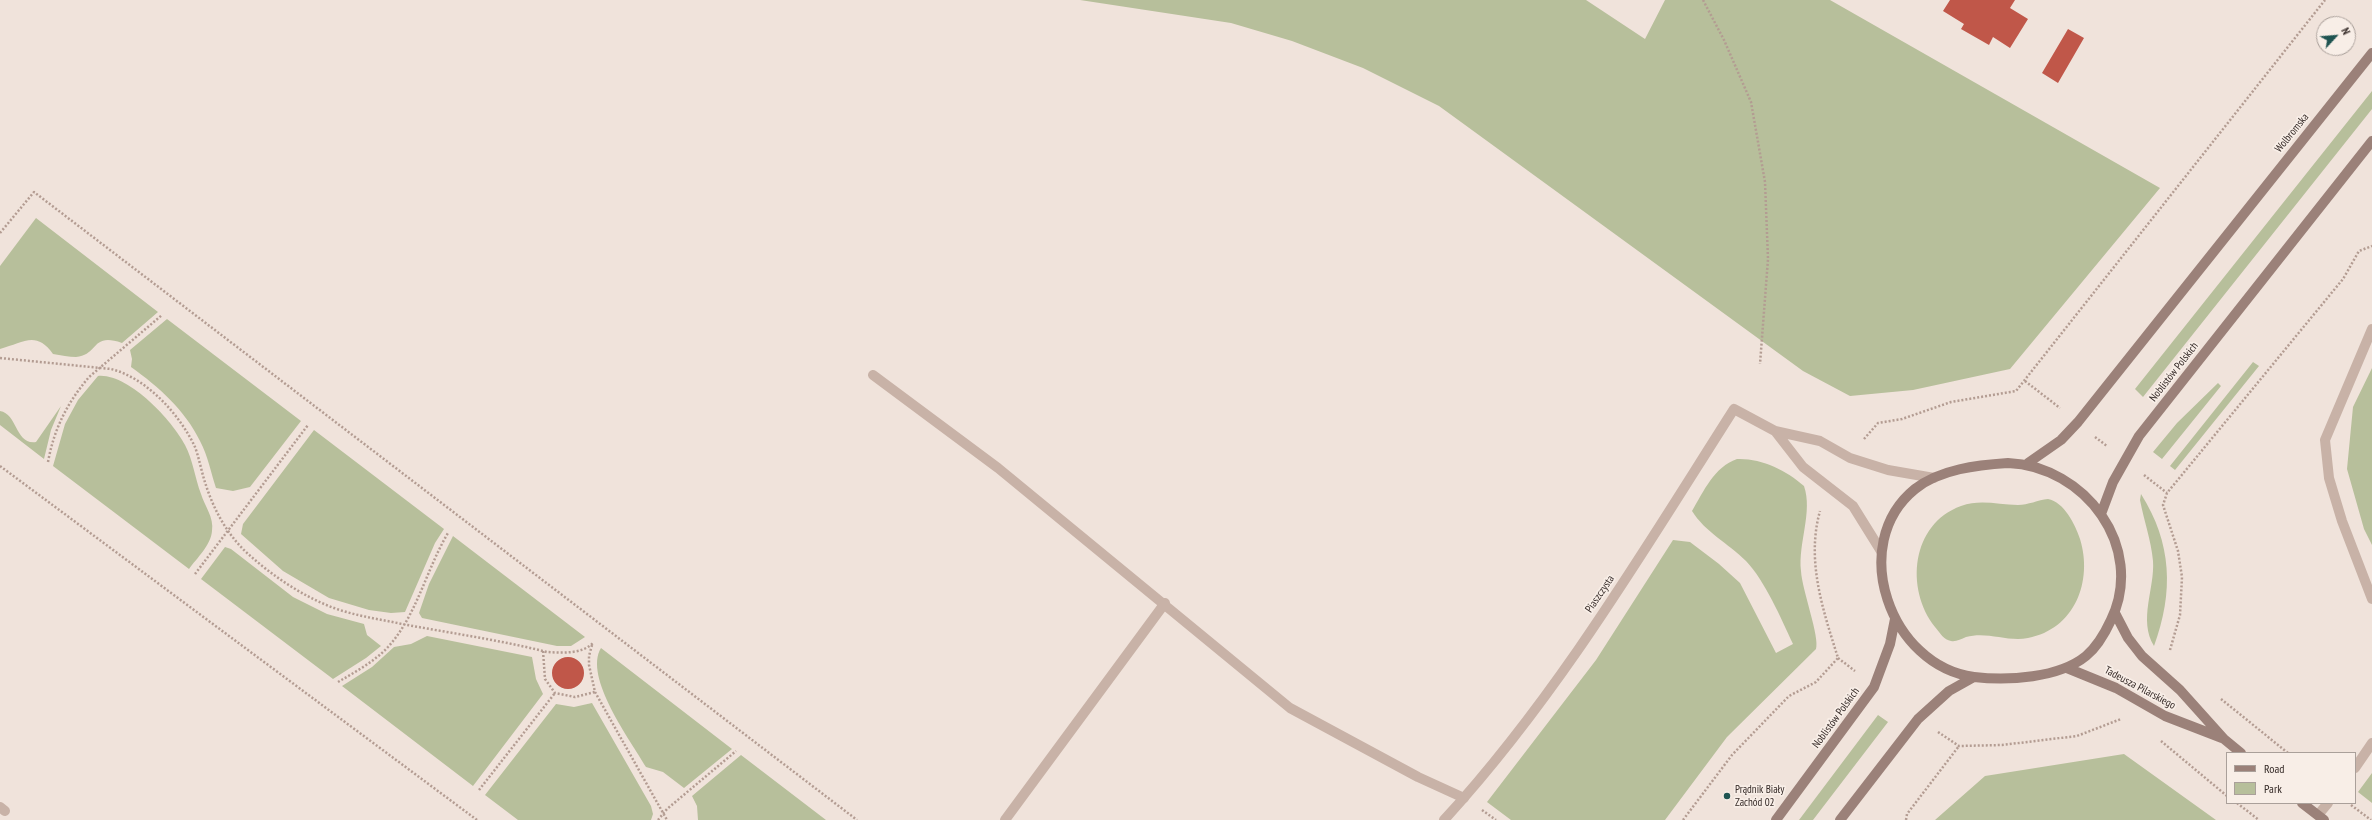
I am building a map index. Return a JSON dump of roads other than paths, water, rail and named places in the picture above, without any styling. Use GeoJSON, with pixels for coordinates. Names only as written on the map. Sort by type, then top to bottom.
{"type":"FeatureCollection","features":[{"type":"Feature","properties":{"kind":"main road","name":"Wolbromska"},"geometry":{"type":"LineString","coordinates":[[2028,463],[2061,440],[2078,422],[2372,53]]}},
{"type":"Feature","properties":{"kind":"main road","name":"Noblistów Polskich"},"geometry":{"type":"LineString","coordinates":[[2101,514],[2112,482],[2139,436],[2281,254],[2372,141]]}},
{"type":"Feature","properties":{"kind":"main road"},"geometry":{"type":"LineString","coordinates":[[2028,463],[2057,474],[2079,490],[2101,514],[2110,529],[2118,550],[2121,574],[2115,613],[2104,635],[2087,656],[2067,668],[2049,674],[2024,677],[1974,677],[1953,672],[1924,655],[1906,637],[1895,619],[1885,587],[1881,551],[1885,530],[1899,505],[1916,489],[1934,478],[1983,464],[2028,463]]}},
{"type":"Feature","properties":{"kind":"main road","name":"Tadeusza Pilarskiego"},"geometry":{"type":"LineString","coordinates":[[2115,613],[2128,638],[2142,656],[2180,690],[2224,738],[2240,752]]}},
{"type":"Feature","properties":{"kind":"main road","name":"Noblistów Polskich"},"geometry":{"type":"LineString","coordinates":[[1776,820],[1874,687],[1890,644],[1895,619]]}},
{"type":"Feature","properties":{"kind":"main road","name":"Tadeusza Pilarskiego"},"geometry":{"type":"LineString","coordinates":[[2067,668],[2116,688],[2164,716],[2224,738]]}},
{"type":"Feature","properties":{"kind":"main road"},"geometry":{"type":"LineString","coordinates":[[1840,820],[1918,719],[1949,691],[1974,677]]}},
{"type":"Feature","properties":{"kind":"main road"},"geometry":{"type":"LineString","coordinates":[[2303,804],[2321,818]]}},
{"type":"Feature","properties":{"kind":"street"},"geometry":{"type":"LineString","coordinates":[[2372,329],[2325,440],[2329,478],[2342,521],[2372,599]]}},
{"type":"Feature","properties":{"kind":"street"},"geometry":{"type":"LineString","coordinates":[[874,375],[998,468],[1165,603],[1290,708],[1418,777],[1464,798]]}},
{"type":"Feature","properties":{"kind":"street","name":"Piaszczysta"},"geometry":{"type":"LineString","coordinates":[[1444,820],[1464,798],[1548,692],[1734,409],[1775,431],[1820,441],[1850,458],[1888,470],[1934,478]]}},
{"type":"Feature","properties":{"kind":"street","name":"Piaszczysta"},"geometry":{"type":"LineString","coordinates":[[1775,431],[1803,467],[1853,506],[1881,551]]}},
{"type":"Feature","properties":{"kind":"street"},"geometry":{"type":"LineString","coordinates":[[1005,820],[1165,603]]}},
{"type":"Feature","properties":{"kind":"street"},"geometry":{"type":"LineString","coordinates":[[2356,767],[2372,743]]}},
{"type":"Feature","properties":{"kind":"street"},"geometry":{"type":"LineString","coordinates":[[2321,818],[2328,804]]}},
{"type":"Feature","properties":{"kind":"place","name":"Prądnik Biały Zachód 02"},"geometry":{"type":"Point","coordinates":[1727,796]}}]}
